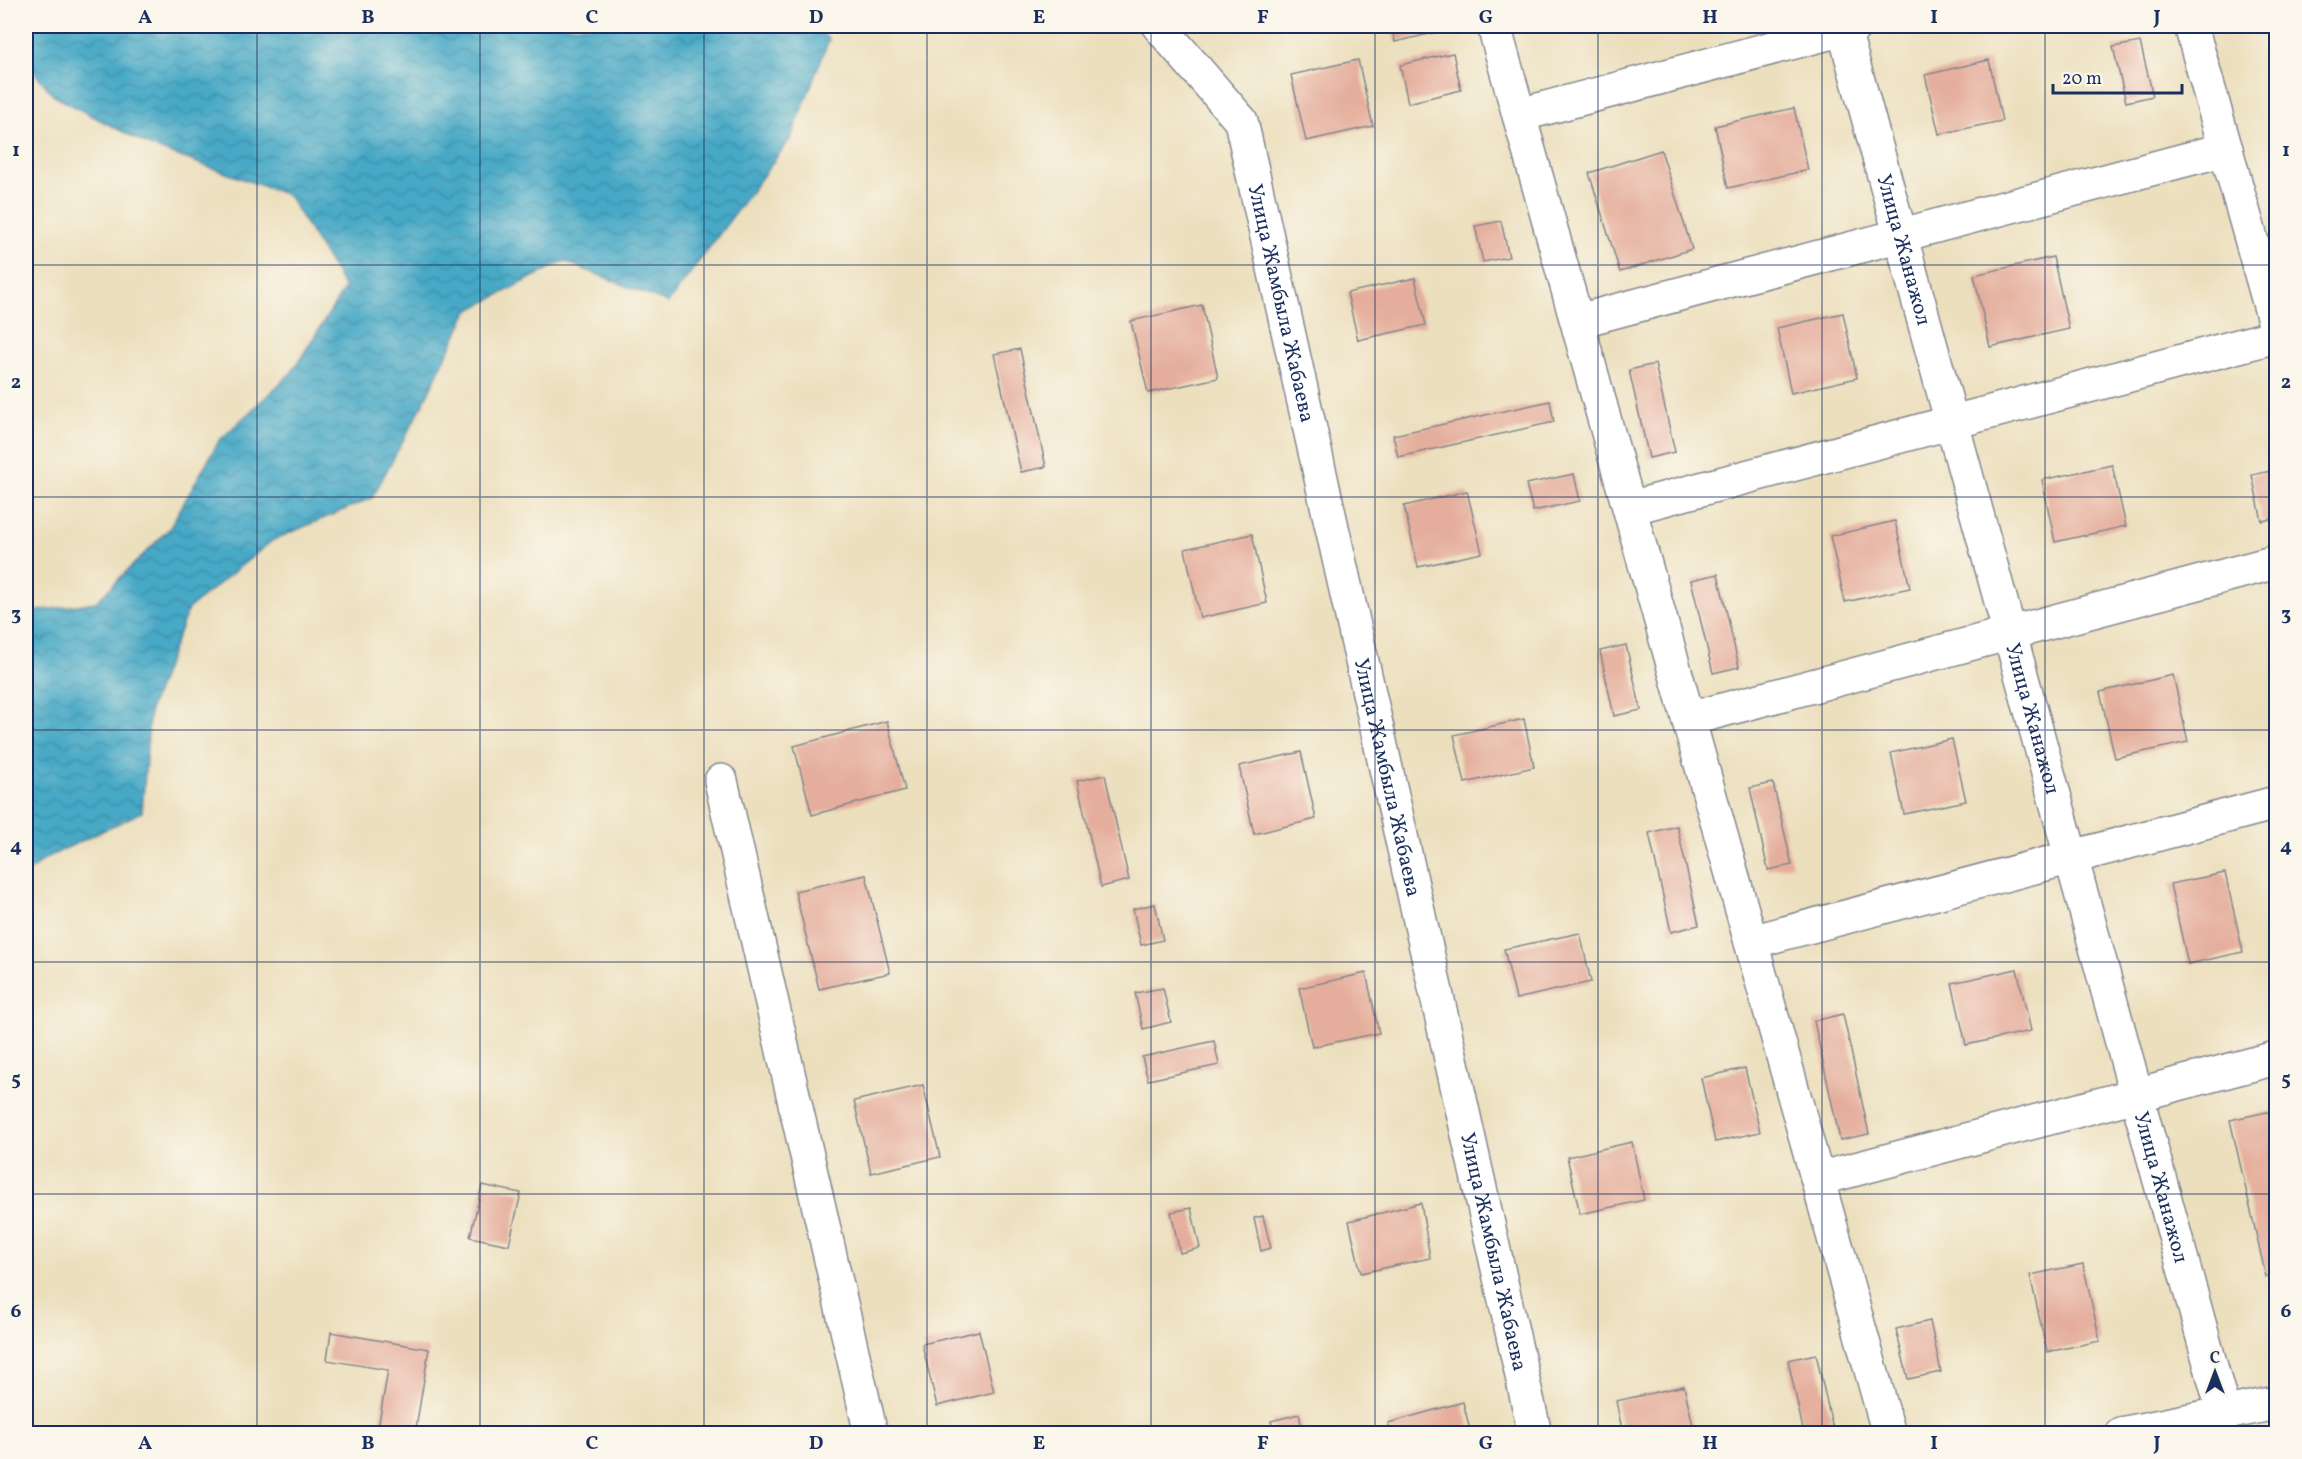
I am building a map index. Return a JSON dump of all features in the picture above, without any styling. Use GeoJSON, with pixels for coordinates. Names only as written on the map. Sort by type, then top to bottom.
{"type":"FeatureCollection","features":[{"type":"Feature","properties":{"kind":"street","name":"Улица Жамбыла Жабаева"},"geometry":{"type":"LineString","coordinates":[[1159,26],[1241,121],[1535,1434]]}},
{"type":"Feature","properties":{"kind":"street"},"geometry":{"type":"LineString","coordinates":[[1494,26],[1889,1434]]}},
{"type":"Feature","properties":{"kind":"street"},"geometry":{"type":"LineString","coordinates":[[1519,115],[1847,26]]}},
{"type":"Feature","properties":{"kind":"street","name":"Улица Жанажол"},"geometry":{"type":"LineString","coordinates":[[1847,26],[1900,236],[2224,1414]]}},
{"type":"Feature","properties":{"kind":"street"},"geometry":{"type":"LineString","coordinates":[[2191,26],[2277,327]]}},
{"type":"Feature","properties":{"kind":"street"},"geometry":{"type":"LineString","coordinates":[[1578,321],[2226,149]]}},
{"type":"Feature","properties":{"kind":"street"},"geometry":{"type":"LineString","coordinates":[[1630,508],[2277,336]]}},
{"type":"Feature","properties":{"kind":"street"},"geometry":{"type":"LineString","coordinates":[[1689,718],[2277,562]]}},
{"type":"Feature","properties":{"kind":"street"},"geometry":{"type":"LineString","coordinates":[[721,781],[871,1434]]}},
{"type":"Feature","properties":{"kind":"street"},"geometry":{"type":"LineString","coordinates":[[1751,942],[2277,803]]}},
{"type":"Feature","properties":{"kind":"street"},"geometry":{"type":"LineString","coordinates":[[1818,1179],[2277,1058]]}},
{"type":"Feature","properties":{"kind":"street"},"geometry":{"type":"LineString","coordinates":[[2121,1434],[2186,1427],[2224,1414],[2277,1403]]}},
{"type":"Feature","properties":{"kind":"water"},"geometry":{"type":"Polygon","coordinates":[[[26,26],[811,26],[829,39],[791,138],[668,303],[564,261],[468,311],[422,406],[372,498],[273,540],[188,609],[150,709],[142,812],[46,858],[26,874],[26,613],[96,602],[169,529],[219,441],[292,372],[345,288],[288,195],[150,146],[54,96],[26,62],[26,26]]]}},
{"type":"Feature","properties":{"kind":"building"},"geometry":{"type":"Polygon","coordinates":[[[1391,26],[1449,26],[1450,29],[1395,42],[1391,26]]]}},
{"type":"Feature","properties":{"kind":"building"},"geometry":{"type":"Polygon","coordinates":[[[2140,42],[2153,96],[2126,102],[2113,47],[2140,42]]]}},
{"type":"Feature","properties":{"kind":"building"},"geometry":{"type":"Polygon","coordinates":[[[1453,53],[1461,90],[1408,103],[1400,65],[1453,53]]]}},
{"type":"Feature","properties":{"kind":"building"},"geometry":{"type":"Polygon","coordinates":[[[1358,60],[1373,126],[1306,141],[1291,75],[1358,60]]]}},
{"type":"Feature","properties":{"kind":"building"},"geometry":{"type":"Polygon","coordinates":[[[1989,60],[2002,121],[1939,134],[1925,75],[1989,60]]]}},
{"type":"Feature","properties":{"kind":"building"},"geometry":{"type":"Polygon","coordinates":[[[1794,108],[1808,170],[1728,188],[1715,126],[1794,108]]]}},
{"type":"Feature","properties":{"kind":"building"},"geometry":{"type":"Polygon","coordinates":[[[1661,150],[1692,249],[1620,272],[1589,173],[1661,150]]]}},
{"type":"Feature","properties":{"kind":"building"},"geometry":{"type":"Polygon","coordinates":[[[1501,221],[1509,257],[1483,262],[1475,226],[1501,221]]]}},
{"type":"Feature","properties":{"kind":"building"},"geometry":{"type":"Polygon","coordinates":[[[2053,257],[2069,329],[1990,347],[1974,275],[2053,257]]]}},
{"type":"Feature","properties":{"kind":"building"},"geometry":{"type":"Polygon","coordinates":[[[1415,278],[1426,325],[1358,340],[1347,293],[1415,278]]]}},
{"type":"Feature","properties":{"kind":"building"},"geometry":{"type":"Polygon","coordinates":[[[1202,305],[1218,378],[1148,393],[1131,321],[1202,305]]]}},
{"type":"Feature","properties":{"kind":"building"},"geometry":{"type":"Polygon","coordinates":[[[1843,313],[1857,378],[1791,393],[1777,328],[1843,313]]]}},
{"type":"Feature","properties":{"kind":"building"},"geometry":{"type":"Polygon","coordinates":[[[1020,349],[1046,467],[1021,472],[994,354],[1020,349]]]}},
{"type":"Feature","properties":{"kind":"building"},"geometry":{"type":"Polygon","coordinates":[[[1655,364],[1675,452],[1649,458],[1629,370],[1655,364]]]}},
{"type":"Feature","properties":{"kind":"building"},"geometry":{"type":"Polygon","coordinates":[[[1550,401],[1554,422],[1398,457],[1393,435],[1550,401]]]}},
{"type":"Feature","properties":{"kind":"building"},"geometry":{"type":"Polygon","coordinates":[[[2112,465],[2126,526],[2055,542],[2042,480],[2112,465]]]}},
{"type":"Feature","properties":{"kind":"building"},"geometry":{"type":"Polygon","coordinates":[[[2275,470],[2276,518],[2262,521],[2252,475],[2275,470]]]}},
{"type":"Feature","properties":{"kind":"building"},"geometry":{"type":"Polygon","coordinates":[[[1574,474],[1580,501],[1533,511],[1526,484],[1574,474]]]}},
{"type":"Feature","properties":{"kind":"building"},"geometry":{"type":"Polygon","coordinates":[[[1467,491],[1482,553],[1418,567],[1404,506],[1467,491]]]}},
{"type":"Feature","properties":{"kind":"building"},"geometry":{"type":"Polygon","coordinates":[[[1895,521],[1910,588],[1845,602],[1830,536],[1895,521]]]}},
{"type":"Feature","properties":{"kind":"building"},"geometry":{"type":"Polygon","coordinates":[[[1252,534],[1267,603],[1200,618],[1185,549],[1252,534]]]}},
{"type":"Feature","properties":{"kind":"building"},"geometry":{"type":"Polygon","coordinates":[[[1718,574],[1739,667],[1713,673],[1691,580],[1718,574]]]}},
{"type":"Feature","properties":{"kind":"building"},"geometry":{"type":"Polygon","coordinates":[[[1626,645],[1641,710],[1614,716],[1600,651],[1626,645]]]}},
{"type":"Feature","properties":{"kind":"building"},"geometry":{"type":"Polygon","coordinates":[[[2173,675],[2188,742],[2115,758],[2100,692],[2173,675]]]}},
{"type":"Feature","properties":{"kind":"building"},"geometry":{"type":"Polygon","coordinates":[[[1524,719],[1534,767],[1465,783],[1454,735],[1524,719]]]}},
{"type":"Feature","properties":{"kind":"building"},"geometry":{"type":"Polygon","coordinates":[[[887,721],[905,790],[812,815],[794,746],[887,721]]]}},
{"type":"Feature","properties":{"kind":"building"},"geometry":{"type":"Polygon","coordinates":[[[1952,739],[1966,801],[1904,814],[1891,753],[1952,739]]]}},
{"type":"Feature","properties":{"kind":"building"},"geometry":{"type":"Polygon","coordinates":[[[1301,752],[1316,819],[1254,834],[1239,766],[1301,752]]]}},
{"type":"Feature","properties":{"kind":"building"},"geometry":{"type":"Polygon","coordinates":[[[1105,775],[1129,880],[1101,887],[1077,781],[1105,775]]]}},
{"type":"Feature","properties":{"kind":"building"},"geometry":{"type":"Polygon","coordinates":[[[1773,783],[1792,865],[1768,870],[1750,788],[1773,783]]]}},
{"type":"Feature","properties":{"kind":"building"},"geometry":{"type":"Polygon","coordinates":[[[1677,826],[1699,925],[1671,932],[1649,833],[1677,826]]]}},
{"type":"Feature","properties":{"kind":"building"},"geometry":{"type":"Polygon","coordinates":[[[2225,873],[2243,952],[2188,964],[2170,884],[2225,873]]]}},
{"type":"Feature","properties":{"kind":"building"},"geometry":{"type":"Polygon","coordinates":[[[866,875],[890,973],[819,989],[795,891],[866,875]]]}},
{"type":"Feature","properties":{"kind":"building"},"geometry":{"type":"Polygon","coordinates":[[[1155,904],[1163,940],[1141,945],[1133,909],[1155,904]]]}},
{"type":"Feature","properties":{"kind":"building"},"geometry":{"type":"Polygon","coordinates":[[[1580,933],[1591,982],[1516,999],[1504,949],[1580,933]]]}},
{"type":"Feature","properties":{"kind":"building"},"geometry":{"type":"Polygon","coordinates":[[[2017,969],[2031,1031],[1966,1045],[1952,983],[2017,969]]]}},
{"type":"Feature","properties":{"kind":"building"},"geometry":{"type":"Polygon","coordinates":[[[1366,973],[1379,1033],[1312,1047],[1299,988],[1366,973]]]}},
{"type":"Feature","properties":{"kind":"building"},"geometry":{"type":"Polygon","coordinates":[[[1163,988],[1171,1022],[1143,1029],[1135,993],[1163,988]]]}},
{"type":"Feature","properties":{"kind":"building"},"geometry":{"type":"Polygon","coordinates":[[[1843,1014],[1869,1134],[1840,1140],[1814,1021],[1843,1014]]]}},
{"type":"Feature","properties":{"kind":"building"},"geometry":{"type":"Polygon","coordinates":[[[1214,1041],[1219,1065],[1148,1080],[1142,1057],[1214,1041]]]}},
{"type":"Feature","properties":{"kind":"building"},"geometry":{"type":"Polygon","coordinates":[[[1745,1068],[1760,1132],[1715,1142],[1701,1078],[1745,1068]]]}},
{"type":"Feature","properties":{"kind":"building"},"geometry":{"type":"Polygon","coordinates":[[[923,1085],[940,1157],[871,1173],[854,1101],[923,1085]]]}},
{"type":"Feature","properties":{"kind":"building"},"geometry":{"type":"Polygon","coordinates":[[[2276,1110],[2276,1274],[2266,1277],[2230,1120],[2276,1110]]]}},
{"type":"Feature","properties":{"kind":"building"},"geometry":{"type":"Polygon","coordinates":[[[1632,1142],[1644,1200],[1580,1214],[1567,1157],[1632,1142]]]}},
{"type":"Feature","properties":{"kind":"building"},"geometry":{"type":"Polygon","coordinates":[[[482,1185],[521,1193],[509,1245],[470,1237],[482,1185]]]}},
{"type":"Feature","properties":{"kind":"building"},"geometry":{"type":"Polygon","coordinates":[[[1421,1203],[1430,1258],[1361,1273],[1349,1221],[1421,1203]]]}},
{"type":"Feature","properties":{"kind":"building"},"geometry":{"type":"Polygon","coordinates":[[[1191,1208],[1200,1248],[1180,1253],[1171,1212],[1191,1208]]]}},
{"type":"Feature","properties":{"kind":"building"},"geometry":{"type":"Polygon","coordinates":[[[1263,1216],[1271,1248],[1261,1251],[1254,1218],[1263,1216]]]}},
{"type":"Feature","properties":{"kind":"building"},"geometry":{"type":"Polygon","coordinates":[[[2083,1264],[2100,1341],[2047,1352],[2030,1275],[2083,1264]]]}},
{"type":"Feature","properties":{"kind":"building"},"geometry":{"type":"Polygon","coordinates":[[[1930,1321],[1941,1372],[1908,1379],[1896,1329],[1930,1321]]]}},
{"type":"Feature","properties":{"kind":"building"},"geometry":{"type":"Polygon","coordinates":[[[979,1331],[994,1392],[937,1406],[922,1344],[979,1331]]]}},
{"type":"Feature","properties":{"kind":"building"},"geometry":{"type":"Polygon","coordinates":[[[331,1332],[429,1349],[415,1434],[377,1434],[388,1370],[327,1360],[331,1332]]]}},
{"type":"Feature","properties":{"kind":"building"},"geometry":{"type":"Polygon","coordinates":[[[1816,1354],[1834,1434],[1804,1434],[1788,1360],[1816,1354]]]}},
{"type":"Feature","properties":{"kind":"building"},"geometry":{"type":"Polygon","coordinates":[[[1684,1386],[1695,1434],[1623,1434],[1616,1401],[1684,1386]]]}},
{"type":"Feature","properties":{"kind":"building"},"geometry":{"type":"Polygon","coordinates":[[[1463,1402],[1471,1434],[1391,1434],[1388,1423],[1463,1402]]]}},
{"type":"Feature","properties":{"kind":"building"},"geometry":{"type":"Polygon","coordinates":[[[1299,1414],[1303,1434],[1274,1434],[1271,1421],[1299,1414]]]}}]}
